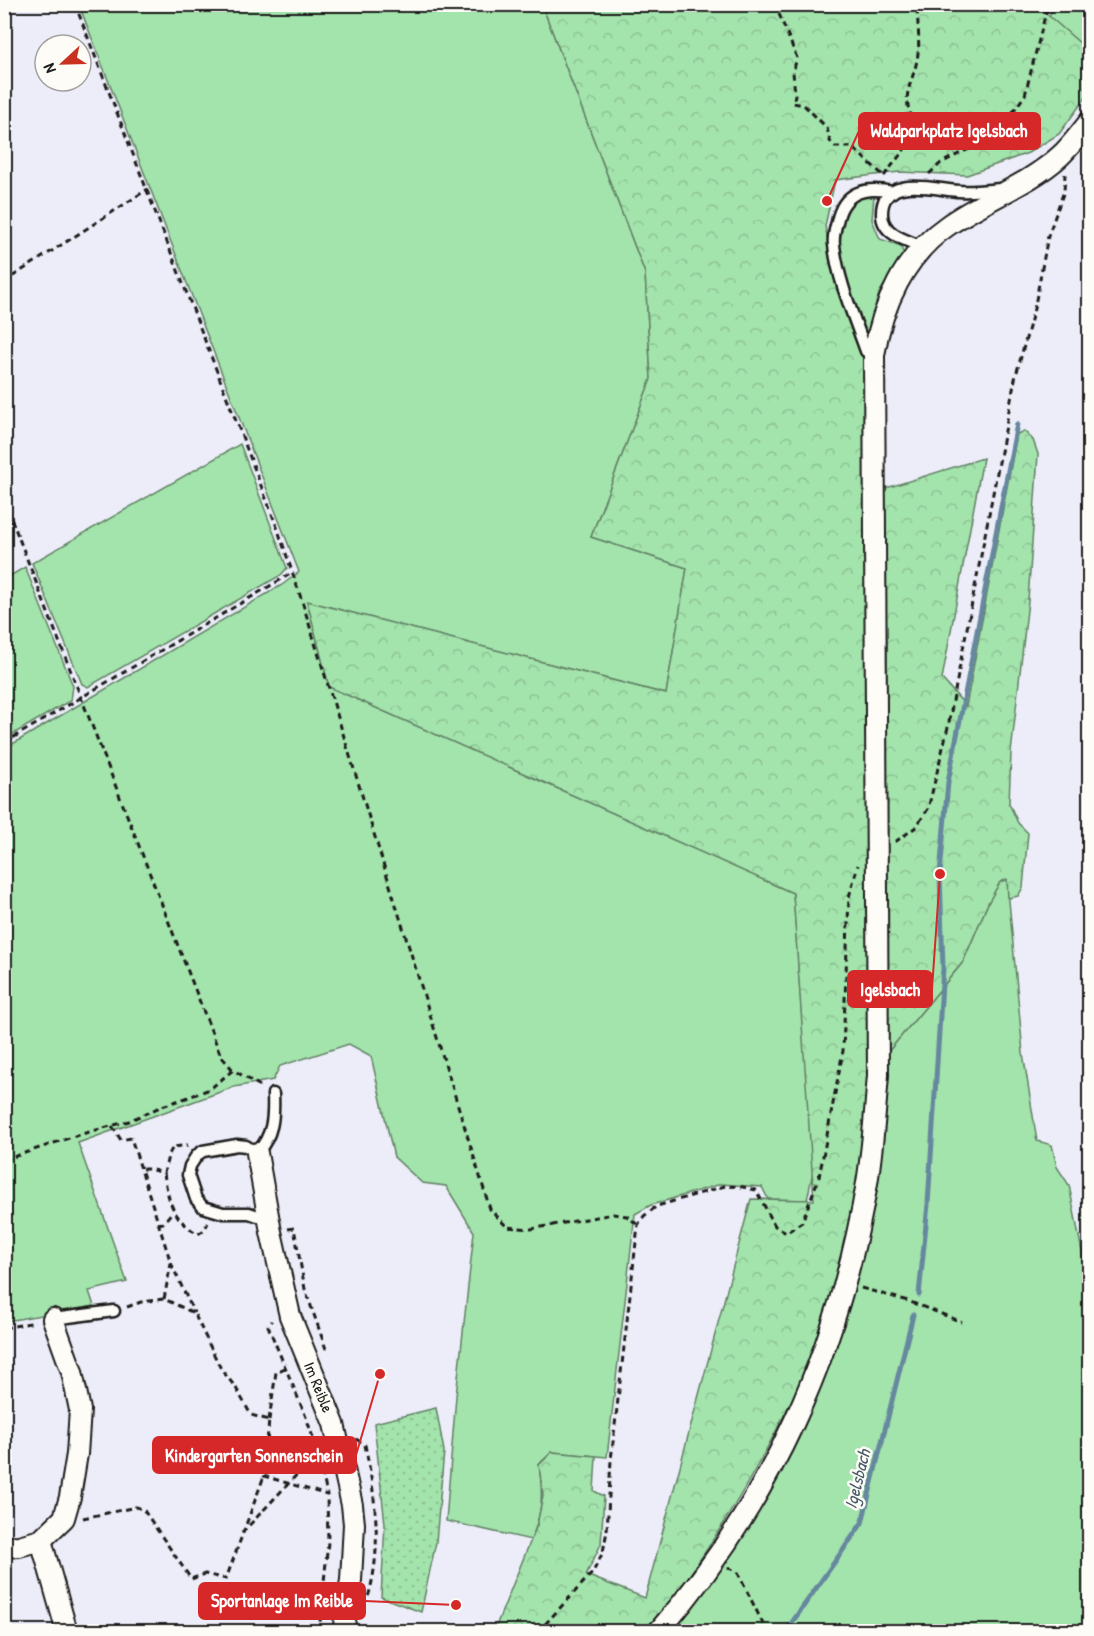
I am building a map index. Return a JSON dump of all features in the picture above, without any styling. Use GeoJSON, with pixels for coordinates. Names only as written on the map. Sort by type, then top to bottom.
{"type":"FeatureCollection","features":[{"type":"Feature","properties":{"kind":"street"},"geometry":{"type":"LineString","coordinates":[[658,1632],[715,1559],[746,1511],[799,1414],[818,1370],[845,1284],[867,1182],[878,1075],[874,355],[886,306],[902,274],[923,247],[945,227],[1037,174],[1062,155],[1089,121]]}},
{"type":"Feature","properties":{"kind":"street","name":"Im Reible"},"geometry":{"type":"LineString","coordinates":[[256,1153],[290,1316],[334,1424],[352,1505],[354,1524],[351,1580],[344,1632]]}},
{"type":"Feature","properties":{"kind":"street"},"geometry":{"type":"LineString","coordinates":[[4,1547],[19,1546],[41,1540],[64,1518],[70,1497],[77,1454],[80,1410],[72,1372],[53,1319]]}},
{"type":"Feature","properties":{"kind":"street"},"geometry":{"type":"LineString","coordinates":[[41,1540],[67,1632]]}},
{"type":"Feature","properties":{"kind":"lane"},"geometry":{"type":"LineString","coordinates":[[923,247],[894,235],[885,227],[881,215],[884,202],[893,192],[905,187],[959,191],[1011,189]]}},
{"type":"Feature","properties":{"kind":"lane"},"geometry":{"type":"LineString","coordinates":[[874,355],[866,351],[840,271],[834,243],[840,207],[850,197],[864,191],[879,189],[893,192]]}},
{"type":"Feature","properties":{"kind":"lane"},"geometry":{"type":"LineString","coordinates":[[268,1216],[223,1213],[203,1207],[190,1187],[188,1175],[190,1166],[197,1155],[203,1151],[237,1145],[246,1146],[256,1153],[267,1141],[274,1112],[273,1094]]}},
{"type":"Feature","properties":{"kind":"lane"},"geometry":{"type":"LineString","coordinates":[[53,1319],[114,1311]]}},
{"type":"Feature","properties":{"kind":"path"},"geometry":{"type":"LineString","coordinates":[[75,4],[277,527],[490,1209],[507,1227],[531,1229],[613,1214],[627,1216],[638,1225]]}},
{"type":"Feature","properties":{"kind":"path"},"geometry":{"type":"LineString","coordinates":[[775,4],[797,58],[793,72],[795,95],[793,103],[804,105],[827,128],[834,147],[852,147],[884,176],[893,192]]}},
{"type":"Feature","properties":{"kind":"path"},"geometry":{"type":"LineString","coordinates":[[884,176],[904,150],[901,125],[907,124],[914,128],[917,125],[910,116],[905,96],[916,71],[919,50],[917,4]]}},
{"type":"Feature","properties":{"kind":"path"},"geometry":{"type":"LineString","coordinates":[[922,187],[930,172],[941,163],[972,148],[1005,123],[1025,95],[1048,4]]}},
{"type":"Feature","properties":{"kind":"path"},"geometry":{"type":"LineString","coordinates":[[538,1632],[593,1572],[603,1552],[607,1532],[611,1460],[638,1225],[644,1216],[657,1206],[725,1186],[756,1190],[775,1226],[786,1233],[802,1222],[819,1177],[843,1051],[849,897],[857,866],[916,826],[928,809],[948,727],[1015,379],[1035,305],[1048,236],[1064,191],[1065,172],[1062,155]]}},
{"type":"Feature","properties":{"kind":"path"},"geometry":{"type":"LineString","coordinates":[[4,282],[148,189]]}},
{"type":"Feature","properties":{"kind":"path"},"geometry":{"type":"LineString","coordinates":[[4,500],[83,697],[138,846],[177,939],[221,1056],[233,1070],[273,1094]]}},
{"type":"Feature","properties":{"kind":"path"},"geometry":{"type":"LineString","coordinates":[[4,743],[292,573]]}},
{"type":"Feature","properties":{"kind":"path"},"geometry":{"type":"LineString","coordinates":[[4,1160],[112,1126],[210,1089],[233,1070]]}},
{"type":"Feature","properties":{"kind":"path"},"geometry":{"type":"LineString","coordinates":[[112,1126],[121,1140],[131,1138],[171,1263],[221,1369],[236,1388],[251,1415],[269,1420]]}},
{"type":"Feature","properties":{"kind":"path"},"geometry":{"type":"LineString","coordinates":[[197,1155],[189,1145],[174,1147],[168,1156],[164,1173],[173,1211],[185,1226],[198,1234],[204,1230],[214,1210]]}},
{"type":"Feature","properties":{"kind":"path"},"geometry":{"type":"LineString","coordinates":[[141,1169],[164,1173]]}},
{"type":"Feature","properties":{"kind":"path"},"geometry":{"type":"LineString","coordinates":[[158,1224],[173,1211]]}},
{"type":"Feature","properties":{"kind":"path"},"geometry":{"type":"LineString","coordinates":[[164,1299],[171,1263]]}},
{"type":"Feature","properties":{"kind":"path"},"geometry":{"type":"LineString","coordinates":[[845,1284],[908,1301],[963,1322]]}},
{"type":"Feature","properties":{"kind":"path"},"geometry":{"type":"LineString","coordinates":[[114,1311],[141,1302],[164,1299],[194,1313]]}},
{"type":"Feature","properties":{"kind":"path"},"geometry":{"type":"LineString","coordinates":[[278,1315],[268,1326],[306,1417],[318,1452],[327,1495],[328,1542],[320,1632]]}},
{"type":"Feature","properties":{"kind":"path"},"geometry":{"type":"LineString","coordinates":[[4,1328],[53,1319]]}},
{"type":"Feature","properties":{"kind":"path"},"geometry":{"type":"LineString","coordinates":[[64,1518],[70,1520],[136,1507],[142,1509],[191,1579],[205,1574],[226,1578],[264,1476],[276,1371],[310,1365]]}},
{"type":"Feature","properties":{"kind":"path"},"geometry":{"type":"LineString","coordinates":[[242,1533],[318,1452]]}},
{"type":"Feature","properties":{"kind":"path"},"geometry":{"type":"LineString","coordinates":[[264,1476],[327,1495]]}},
{"type":"Feature","properties":{"kind":"path"},"geometry":{"type":"LineString","coordinates":[[738,1573],[766,1632]]}},
{"type":"Feature","properties":{"kind":"green space"},"geometry":{"type":"Polygon","coordinates":[[[79,5],[542,5],[645,273],[651,379],[591,537],[687,568],[666,694],[307,601],[329,687],[793,893],[813,1172],[807,1200],[768,1199],[762,1187],[721,1184],[651,1205],[635,1214],[607,1457],[552,1452],[539,1464],[541,1503],[531,1540],[446,1521],[456,1396],[474,1232],[446,1186],[422,1183],[394,1157],[371,1056],[349,1044],[280,1066],[273,1080],[234,1087],[78,1143],[127,1282],[89,1291],[94,1306],[7,1321],[5,1319],[4,749],[282,585],[299,572],[93,41],[93,33],[90,33],[79,5]]]}},
{"type":"Feature","properties":{"kind":"green space"},"geometry":{"type":"Polygon","coordinates":[[[542,5],[1043,5],[1042,10],[1089,51],[1089,93],[1059,134],[1028,153],[967,175],[899,172],[835,180],[825,226],[832,259],[870,377],[868,1085],[862,1165],[852,1223],[834,1292],[803,1379],[731,1510],[700,1560],[648,1631],[494,1631],[537,1525],[543,1496],[539,1465],[552,1452],[596,1456],[594,1491],[604,1496],[601,1544],[586,1575],[645,1598],[751,1199],[814,1200],[793,893],[329,687],[307,601],[666,694],[687,568],[591,537],[651,379],[645,273],[542,5]]]}},
{"type":"Feature","properties":{"kind":"green space"},"geometry":{"type":"Polygon","coordinates":[[[1054,5],[1089,5],[1089,51],[1049,17],[1054,5]]]}},
{"type":"Feature","properties":{"kind":"green space"},"geometry":{"type":"Polygon","coordinates":[[[874,195],[872,220],[880,239],[901,246],[904,255],[879,293],[868,341],[865,341],[843,266],[840,244],[841,225],[845,209],[856,198],[874,195]]]}},
{"type":"Feature","properties":{"kind":"green space"},"geometry":{"type":"Polygon","coordinates":[[[1024,431],[1033,440],[1038,454],[1028,601],[1011,753],[1009,803],[1018,823],[1028,833],[1023,887],[1018,896],[1008,898],[1007,879],[1000,882],[988,903],[963,962],[887,1053],[885,787],[887,649],[883,489],[983,458],[942,679],[966,706],[1017,434],[1024,431]]]}},
{"type":"Feature","properties":{"kind":"green space"},"geometry":{"type":"Polygon","coordinates":[[[240,444],[287,568],[281,575],[88,687],[82,684],[32,563],[240,444]]]}},
{"type":"Feature","properties":{"kind":"green space"},"geometry":{"type":"Polygon","coordinates":[[[25,567],[73,686],[71,700],[5,739],[5,579],[25,567]]]}},
{"type":"Feature","properties":{"kind":"green space"},"geometry":{"type":"Polygon","coordinates":[[[1007,879],[1023,1053],[1037,1141],[1052,1145],[1057,1167],[1069,1185],[1089,1288],[1089,1631],[669,1632],[778,1468],[887,1053],[963,962],[988,903],[1000,882],[1007,879]]]}},
{"type":"Feature","properties":{"kind":"green space"},"geometry":{"type":"Polygon","coordinates":[[[436,1408],[444,1451],[436,1542],[421,1612],[381,1597],[385,1524],[374,1423],[436,1408]]]}},
{"type":"Feature","properties":{"kind":"waterway","name":"Igelsbach"},"geometry":{"type":"LineString","coordinates":[[919,1295],[928,1204],[943,968],[940,874],[948,782],[1017,424]]}},
{"type":"Feature","properties":{"kind":"waterway","name":"Igelsbach"},"geometry":{"type":"LineString","coordinates":[[786,1631],[862,1523],[913,1315]]}},
{"type":"Feature","properties":{"kind":"place","name":"Waldparkplatz Igelsbach"},"geometry":{"type":"Point","coordinates":[827,201]}},
{"type":"Feature","properties":{"kind":"place","name":"Igelsbach"},"geometry":{"type":"Point","coordinates":[940,874]}},
{"type":"Feature","properties":{"kind":"place","name":"Kindergarten Sonnenschein"},"geometry":{"type":"Point","coordinates":[380,1374]}},
{"type":"Feature","properties":{"kind":"place","name":"Sportanlage Im Reible"},"geometry":{"type":"Point","coordinates":[456,1605]}}]}
